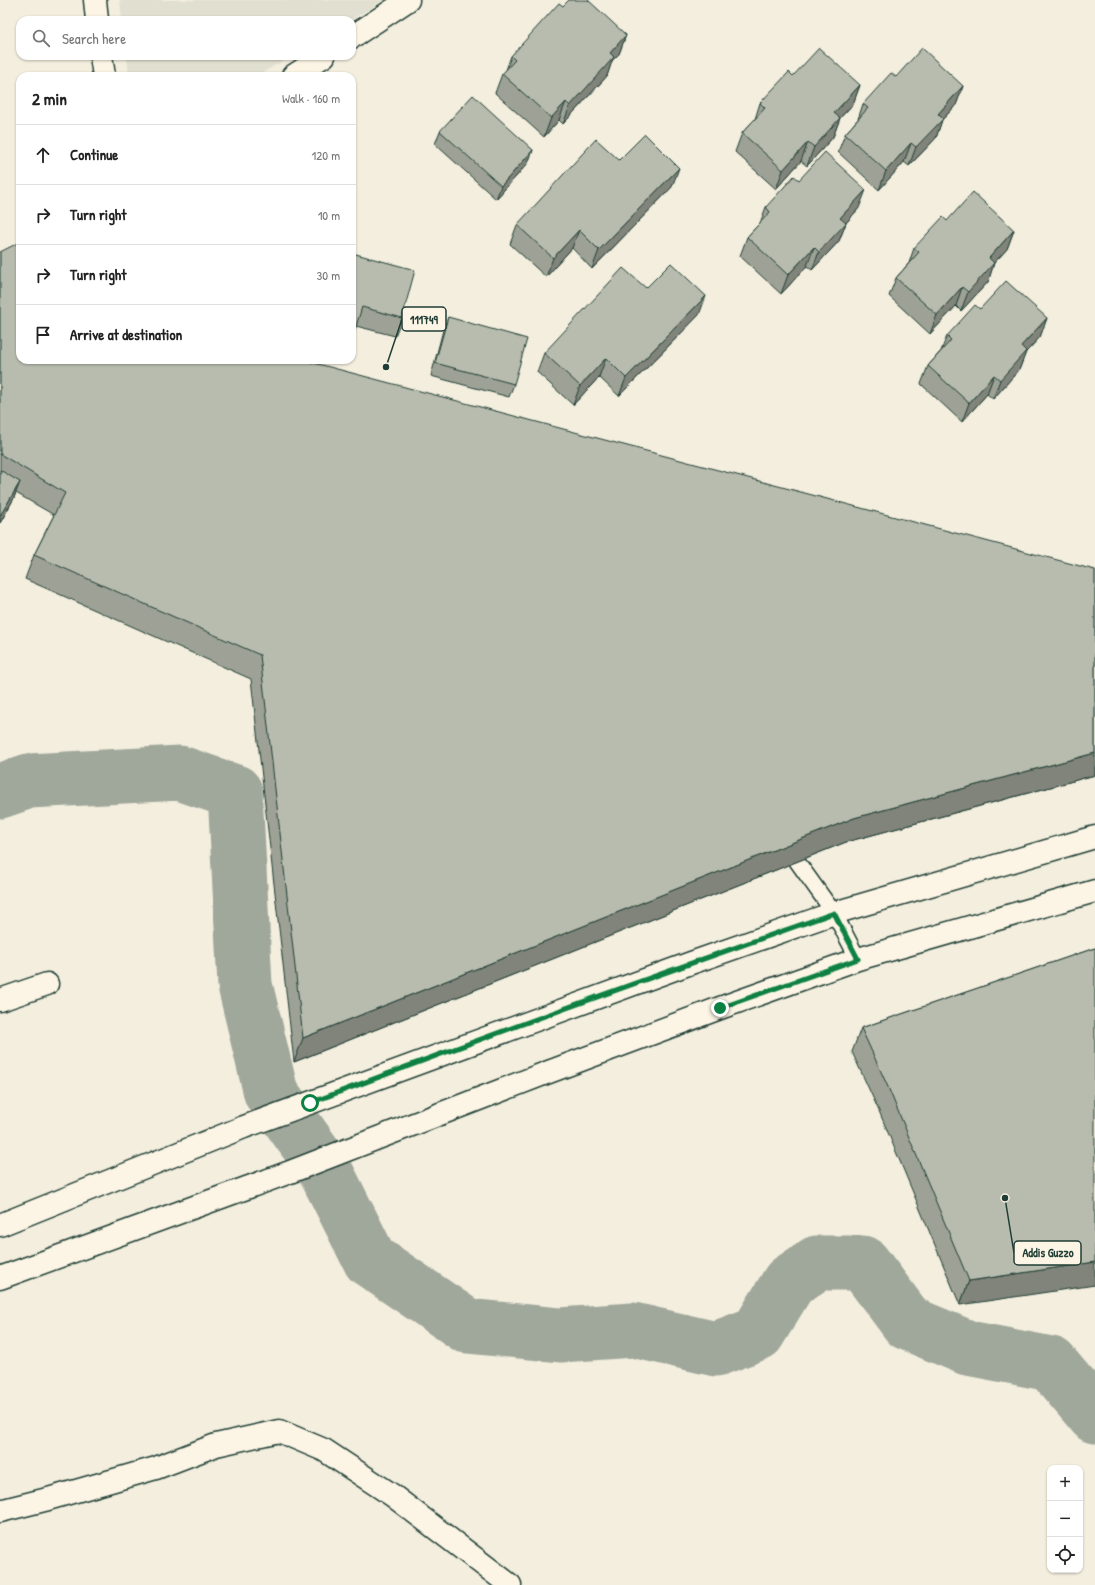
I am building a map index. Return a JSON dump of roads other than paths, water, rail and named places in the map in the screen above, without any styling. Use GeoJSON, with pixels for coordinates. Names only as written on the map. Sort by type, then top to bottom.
{"type":"FeatureCollection","features":[{"type":"Feature","properties":{"kind":"main road"},"geometry":{"type":"LineString","coordinates":[[95,0],[97,16]]}},
{"type":"Feature","properties":{"kind":"main road"},"geometry":{"type":"LineString","coordinates":[[356,34],[408,0]]}},
{"type":"Feature","properties":{"kind":"main road"},"geometry":{"type":"LineString","coordinates":[[102,60],[103,72]]}},
{"type":"Feature","properties":{"kind":"main road"},"geometry":{"type":"LineString","coordinates":[[299,72],[318,60]]}},
{"type":"Feature","properties":{"kind":"main road"},"geometry":{"type":"LineString","coordinates":[[0,1224],[244,1127],[684,965],[834,913],[1095,836]]}},
{"type":"Feature","properties":{"kind":"main road"},"geometry":{"type":"LineString","coordinates":[[0,1278],[290,1172],[611,1049],[858,959],[1095,891]]}},
{"type":"Feature","properties":{"kind":"main road"},"geometry":{"type":"LineString","coordinates":[[0,1000],[47,984]]}},
{"type":"Feature","properties":{"kind":"main road"},"geometry":{"type":"LineString","coordinates":[[0,1511],[156,1468],[216,1445],[279,1432],[324,1450],[386,1491],[510,1585]]}},
{"type":"Feature","properties":{"kind":"lane"},"geometry":{"type":"LineString","coordinates":[[779,836],[834,913],[858,959]]}},
{"type":"Feature","properties":{"kind":"waterway"},"geometry":{"type":"LineString","coordinates":[[0,791],[29,781],[180,773],[235,792],[245,985],[271,1093],[323,1166],[370,1260],[467,1326],[560,1335],[633,1330],[716,1349],[758,1333],[789,1282],[817,1263],[863,1263],[908,1323],[968,1348],[1051,1364],[1095,1416]]}},
{"type":"Feature","properties":{"kind":"place","name":"111749"},"geometry":{"type":"Point","coordinates":[386,367]}},
{"type":"Feature","properties":{"kind":"place","name":"Addis Guzzo"},"geometry":{"type":"Point","coordinates":[1005,1198]}}]}
